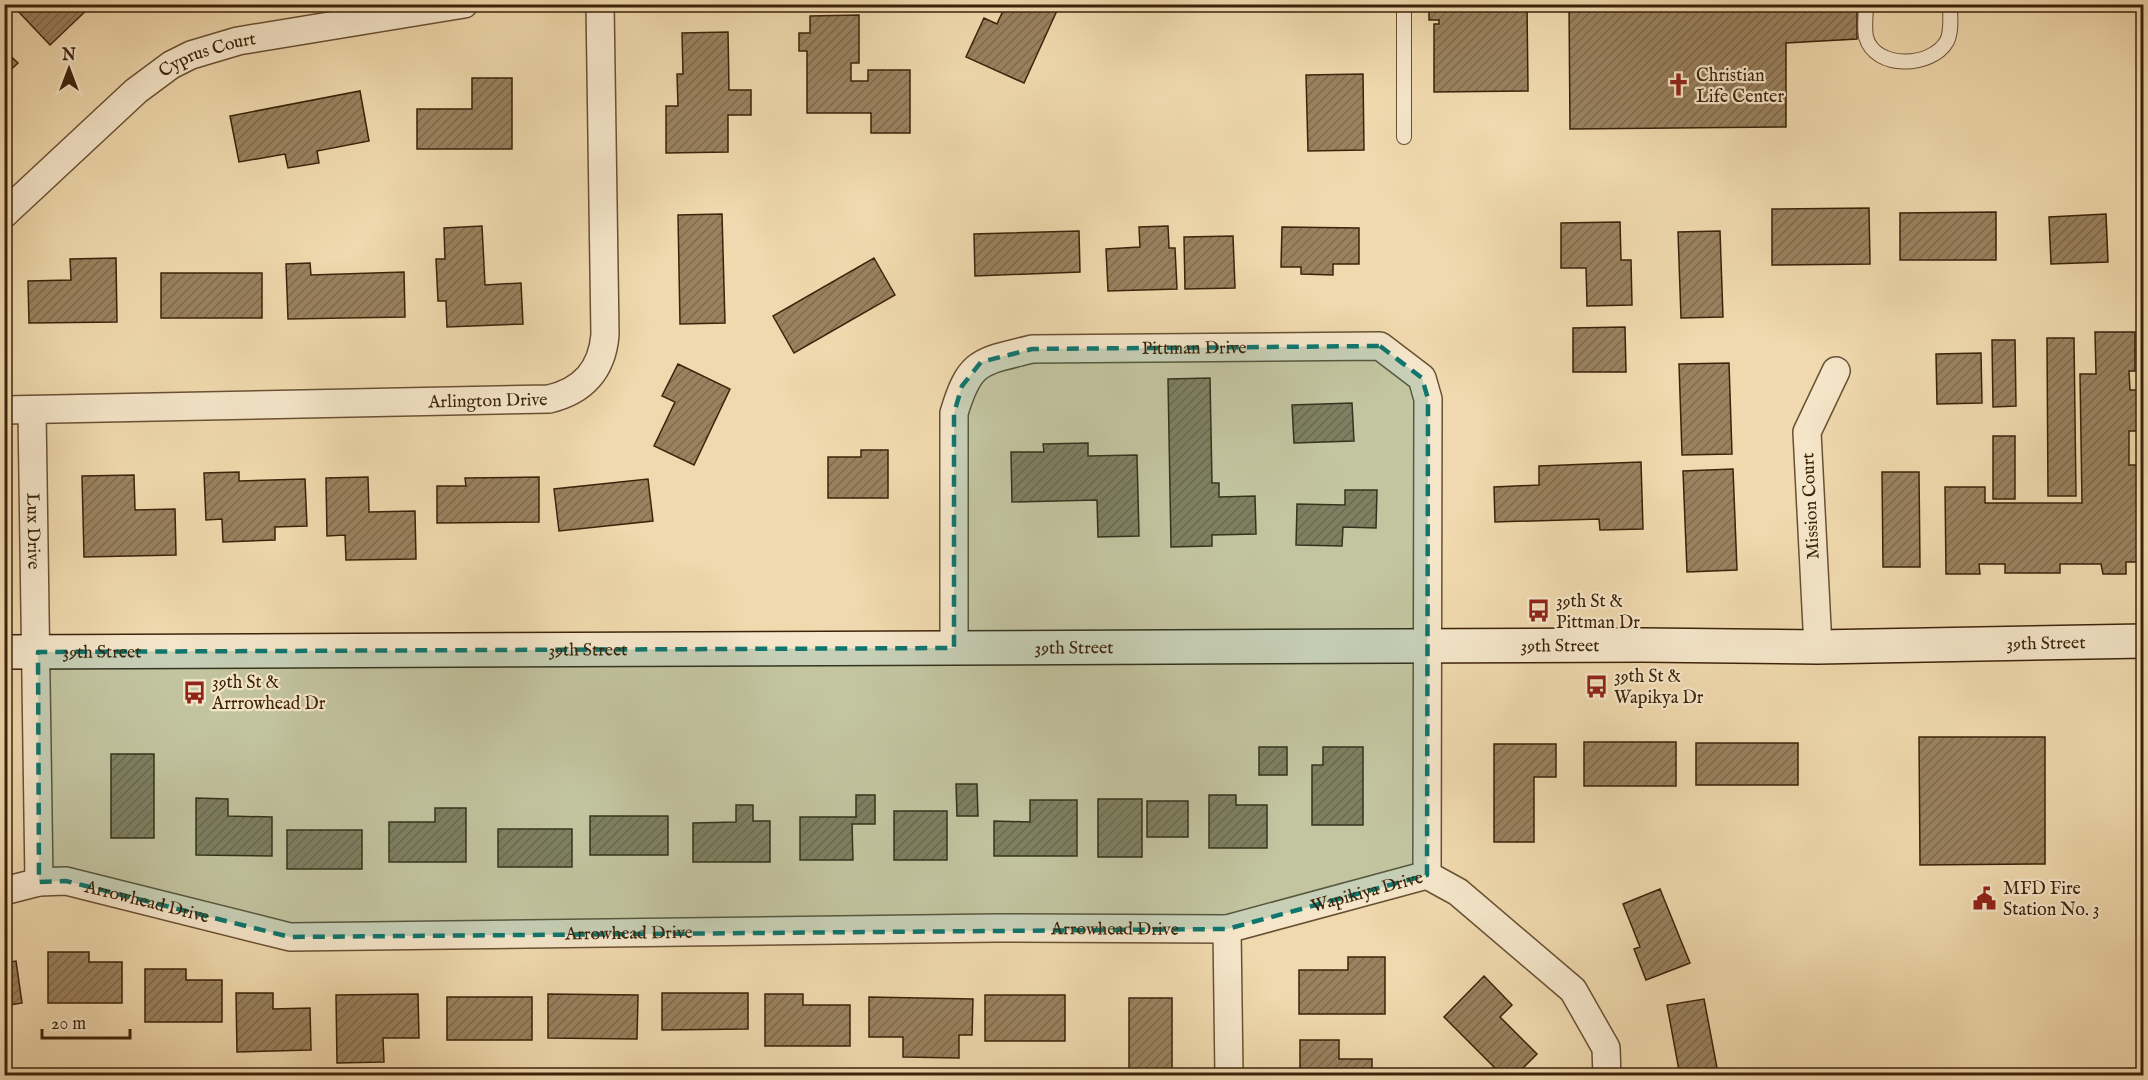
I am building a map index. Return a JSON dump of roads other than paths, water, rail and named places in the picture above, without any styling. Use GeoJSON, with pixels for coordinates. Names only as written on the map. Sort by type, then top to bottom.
{"type":"FeatureCollection","features":[{"type":"Feature","properties":{"kind":"main road","name":"39th Street"},"geometry":{"type":"LineString","coordinates":[[4,652],[1426,648],[1642,645],[1818,647],[2144,641]]}},
{"type":"Feature","properties":{"kind":"street","name":"Cyprus Court"},"geometry":{"type":"LineString","coordinates":[[4,214],[136,91],[171,65],[191,55],[238,41],[464,4]]}},
{"type":"Feature","properties":{"kind":"street","name":"Arlington Drive"},"geometry":{"type":"LineString","coordinates":[[4,410],[549,399],[579,388],[600,362],[605,335],[600,4]]}},
{"type":"Feature","properties":{"kind":"street","name":"Pittman Drive"},"geometry":{"type":"LineString","coordinates":[[954,648],[954,413],[962,386],[981,362],[1032,350],[1380,346],[1422,378],[1428,399],[1426,648]]}},
{"type":"Feature","properties":{"kind":"street","name":"Mission Court"},"geometry":{"type":"LineString","coordinates":[[1818,647],[1807,432],[1836,371]]}},
{"type":"Feature","properties":{"kind":"street","name":"Lux Drive"},"geometry":{"type":"LineString","coordinates":[[32,411],[38,652]]}},
{"type":"Feature","properties":{"kind":"street","name":"Wapikiya Drive"},"geometry":{"type":"LineString","coordinates":[[1227,929],[1427,875],[1426,648]]}},
{"type":"Feature","properties":{"kind":"street"},"geometry":{"type":"LineString","coordinates":[[38,652],[39,882]]}},
{"type":"Feature","properties":{"kind":"street"},"geometry":{"type":"LineString","coordinates":[[1427,875],[1458,891],[1573,990],[1606,1048],[1607,1076]]}},
{"type":"Feature","properties":{"kind":"street","name":"Arrowhead Drive"},"geometry":{"type":"LineString","coordinates":[[4,891],[39,882],[66,881],[290,937],[996,928],[1227,929]]}},
{"type":"Feature","properties":{"kind":"street"},"geometry":{"type":"LineString","coordinates":[[1227,929],[1229,1076]]}},
{"type":"Feature","properties":{"kind":"lane"},"geometry":{"type":"LineString","coordinates":[[1404,4],[1404,137]]}},
{"type":"Feature","properties":{"kind":"lane"},"geometry":{"type":"LineString","coordinates":[[1866,4],[1866,38],[1875,50],[1890,60],[1903,62],[1921,61],[1939,51],[1947,40],[1950,4]]}},
{"type":"Feature","properties":{"kind":"place","name":"Christian Life Center"},"geometry":{"type":"Point","coordinates":[1678,85]}},
{"type":"Feature","properties":{"kind":"place","name":"39th St & Pittman Dr"},"geometry":{"type":"Point","coordinates":[1538,611]}},
{"type":"Feature","properties":{"kind":"place","name":"39th St & Wapikya Dr"},"geometry":{"type":"Point","coordinates":[1596,686]}},
{"type":"Feature","properties":{"kind":"place","name":"39th St & Arrrowhead Dr"},"geometry":{"type":"Point","coordinates":[194,692]}},
{"type":"Feature","properties":{"kind":"place","name":"MFD Fire Station No. 3"},"geometry":{"type":"Point","coordinates":[1985,898]}}]}
